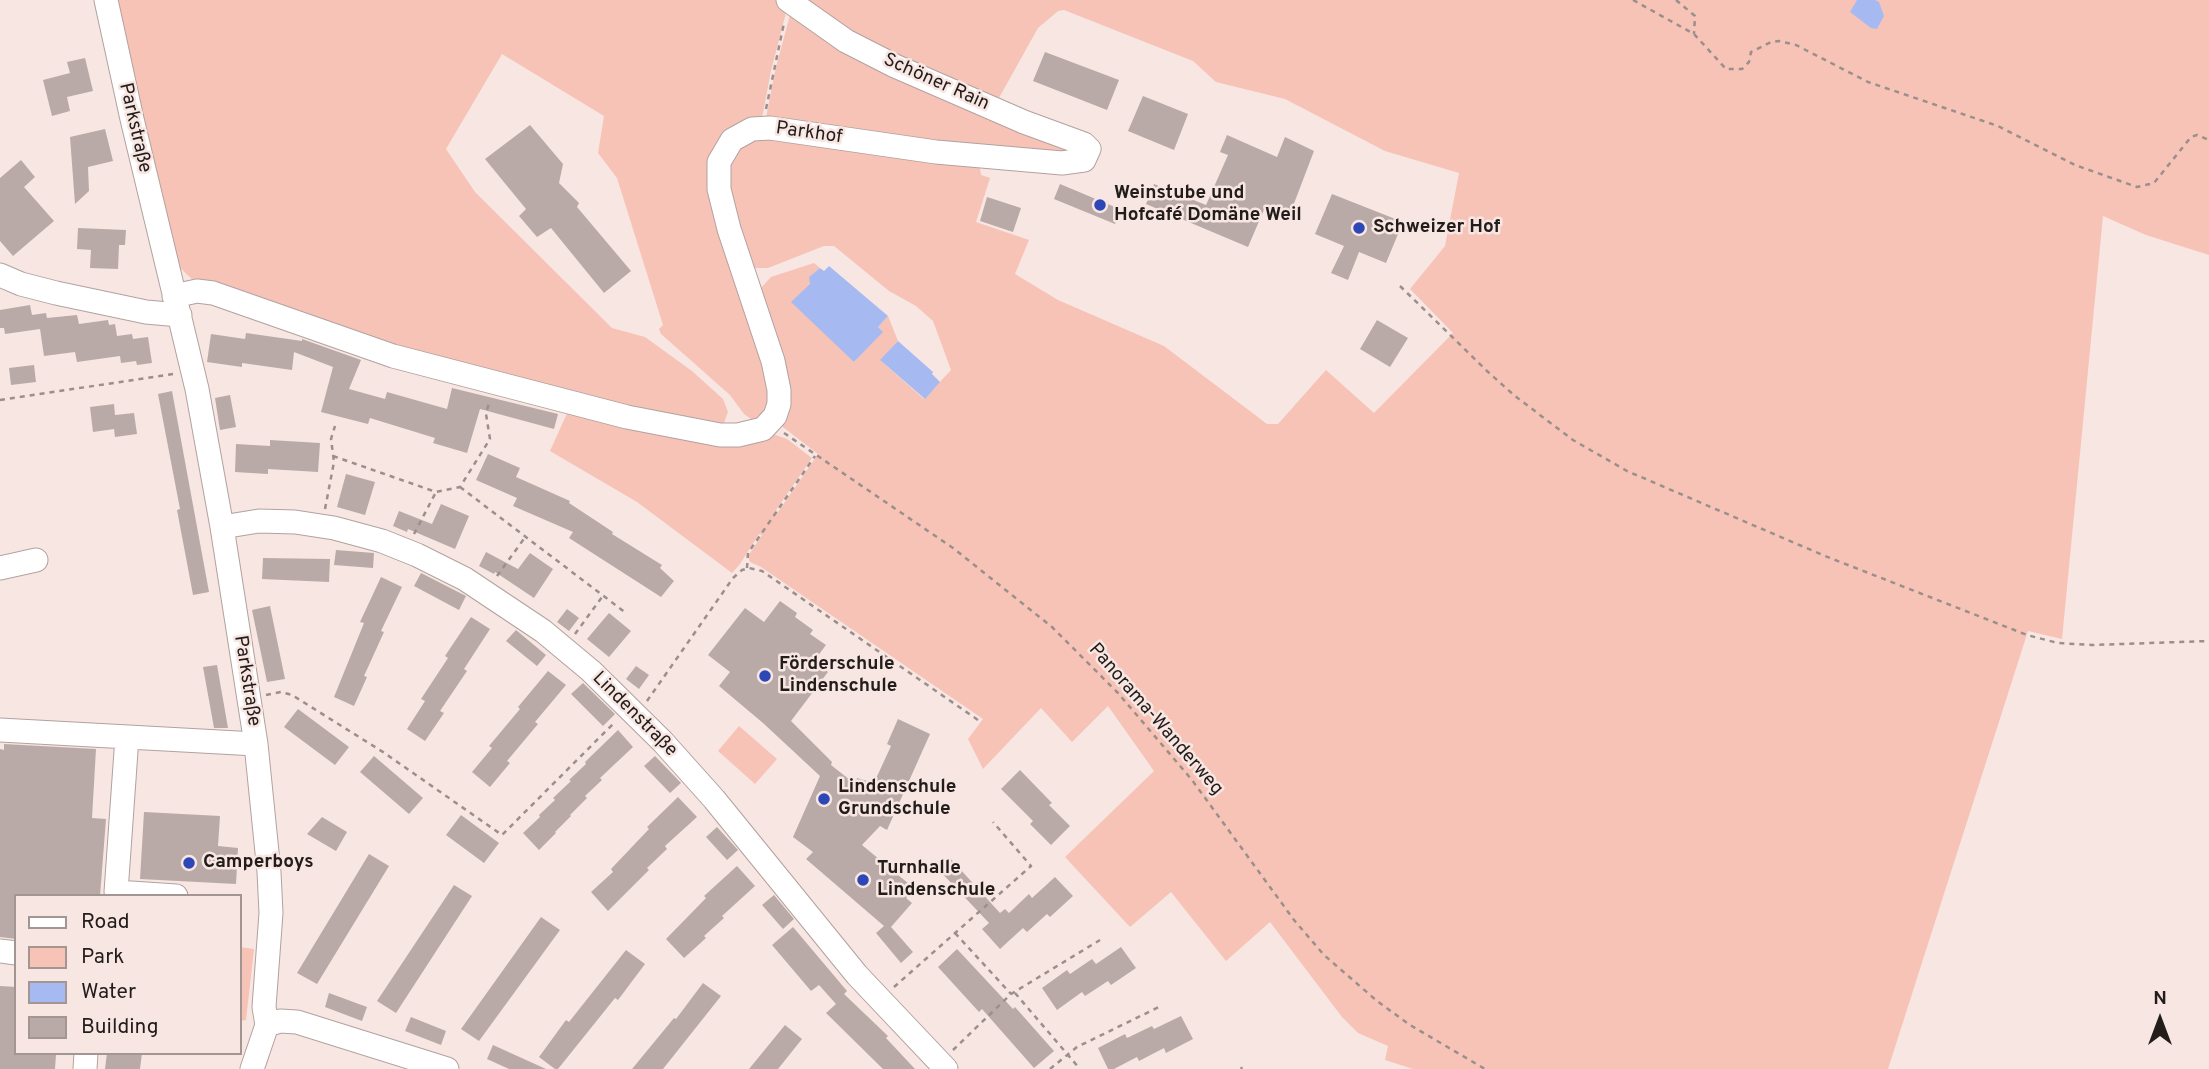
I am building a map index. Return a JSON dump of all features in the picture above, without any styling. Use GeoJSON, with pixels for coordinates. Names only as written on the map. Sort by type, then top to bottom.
{"type":"FeatureCollection","features":[{"type":"Feature","properties":{"kind":"street","name":"Parkstraße"},"geometry":{"type":"LineString","coordinates":[[106,0],[123,82],[193,370],[222,527],[256,744],[271,899],[264,1007],[267,1025],[252,1069]]}},
{"type":"Feature","properties":{"kind":"street","name":"Schöner Rain"},"geometry":{"type":"LineString","coordinates":[[786,9],[885,61],[1024,122],[1088,146],[1089,152]]}},
{"type":"Feature","properties":{"kind":"street","name":"Parkhof"},"geometry":{"type":"LineString","coordinates":[[768,426],[779,404],[776,377],[763,328],[724,213],[718,181],[719,162],[726,147],[744,132],[762,128],[1012,160],[1074,163],[1084,160],[1089,152]]}},
{"type":"Feature","properties":{"kind":"street"},"geometry":{"type":"LineString","coordinates":[[0,275],[21,284],[56,293],[146,312],[177,305],[197,291],[213,293],[408,360],[627,417],[700,432],[738,435],[768,426]]}},
{"type":"Feature","properties":{"kind":"street","name":"Lindenstraße"},"geometry":{"type":"LineString","coordinates":[[222,527],[267,520],[321,526],[359,534],[406,550],[487,592],[565,648],[632,710],[714,799],[839,954],[943,1066]]}},
{"type":"Feature","properties":{"kind":"street"},"geometry":{"type":"LineString","coordinates":[[0,568],[36,560]]}},
{"type":"Feature","properties":{"kind":"street"},"geometry":{"type":"LineString","coordinates":[[0,730],[256,744]]}},
{"type":"Feature","properties":{"kind":"street"},"geometry":{"type":"LineString","coordinates":[[116,894],[127,737]]}},
{"type":"Feature","properties":{"kind":"street"},"geometry":{"type":"LineString","coordinates":[[267,1025],[280,1021],[297,1022],[447,1069]]}},
{"type":"Feature","properties":{"kind":"path"},"geometry":{"type":"LineString","coordinates":[[1633,0],[1694,34],[1722,67],[1740,69],[1749,62],[1751,52],[1771,42],[1782,41],[1815,53],[1868,82],[2000,127],[2075,165],[2137,187],[2154,183],[2191,137],[2197,135],[2209,140]]}},
{"type":"Feature","properties":{"kind":"path"},"geometry":{"type":"LineString","coordinates":[[1676,0],[1695,16],[1694,34]]}},
{"type":"Feature","properties":{"kind":"path"},"geometry":{"type":"LineString","coordinates":[[762,128],[786,9]]}},
{"type":"Feature","properties":{"kind":"path"},"geometry":{"type":"LineString","coordinates":[[1400,286],[1515,396],[1573,440],[1638,475],[1825,556],[2027,635],[2058,643],[2092,645],[2209,641]]}},
{"type":"Feature","properties":{"kind":"path"},"geometry":{"type":"LineString","coordinates":[[0,400],[193,370]]}},
{"type":"Feature","properties":{"kind":"path"},"geometry":{"type":"LineString","coordinates":[[333,456],[436,492],[460,487],[490,439],[486,414]]}},
{"type":"Feature","properties":{"kind":"path"},"geometry":{"type":"LineString","coordinates":[[321,526],[333,456],[331,439],[335,426]]}},
{"type":"Feature","properties":{"kind":"path","name":"Panorama-Wanderweg"},"geometry":{"type":"LineString","coordinates":[[768,426],[782,432],[953,548],[1059,633],[1111,686],[1185,771],[1287,910],[1324,955],[1402,1020],[1485,1069]]}},
{"type":"Feature","properties":{"kind":"path"},"geometry":{"type":"LineString","coordinates":[[747,568],[748,553],[815,456]]}},
{"type":"Feature","properties":{"kind":"path"},"geometry":{"type":"LineString","coordinates":[[460,487],[625,613]]}},
{"type":"Feature","properties":{"kind":"path"},"geometry":{"type":"LineString","coordinates":[[406,550],[436,492]]}},
{"type":"Feature","properties":{"kind":"path"},"geometry":{"type":"LineString","coordinates":[[487,592],[526,536]]}},
{"type":"Feature","properties":{"kind":"path"},"geometry":{"type":"LineString","coordinates":[[249,698],[281,692],[292,695],[383,752],[502,835],[583,752],[649,699],[733,578],[747,568],[762,571],[978,720]]}},
{"type":"Feature","properties":{"kind":"path"},"geometry":{"type":"LineString","coordinates":[[565,648],[602,597]]}},
{"type":"Feature","properties":{"kind":"path"},"geometry":{"type":"LineString","coordinates":[[881,1000],[1031,866],[993,822]]}},
{"type":"Feature","properties":{"kind":"path"},"geometry":{"type":"LineString","coordinates":[[955,933],[1080,1069]]}},
{"type":"Feature","properties":{"kind":"path"},"geometry":{"type":"LineString","coordinates":[[943,1066],[1013,994],[1100,940]]}},
{"type":"Feature","properties":{"kind":"path"},"geometry":{"type":"LineString","coordinates":[[1050,1069],[1068,1054],[1161,1006]]}},
{"type":"Feature","properties":{"kind":"green space"},"geometry":{"type":"Polygon","coordinates":[[[113,0],[782,0],[788,5],[761,123],[729,135],[730,248],[774,407],[754,421],[744,414],[730,395],[661,334],[659,329],[663,325],[617,178],[598,153],[604,116],[502,54],[446,149],[475,192],[612,328],[645,337],[692,371],[723,399],[728,412],[723,425],[720,427],[498,378],[193,280],[178,266],[113,0]]]}},
{"type":"Feature","properties":{"kind":"green space"},"geometry":{"type":"Polygon","coordinates":[[[794,0],[2209,0],[2209,255],[2146,235],[2103,216],[2062,639],[2028,631],[1888,1069],[1413,1069],[1385,1060],[1388,1046],[1358,1033],[1342,1017],[1270,922],[1226,961],[1171,892],[1130,927],[1065,857],[1154,771],[1108,706],[1072,742],[1041,708],[983,769],[968,739],[983,719],[750,562],[748,556],[762,535],[759,534],[732,573],[637,502],[550,451],[569,409],[770,433],[787,439],[812,458],[776,510],[778,512],[818,454],[779,424],[759,290],[771,277],[814,263],[820,268],[809,277],[854,362],[882,332],[878,327],[888,316],[898,341],[881,361],[924,399],[951,370],[933,321],[916,306],[889,291],[834,246],[824,246],[768,268],[751,268],[723,170],[749,136],[979,161],[981,175],[990,178],[976,222],[1029,240],[1015,274],[1058,300],[1164,346],[1267,424],[1278,424],[1326,370],[1374,413],[1453,333],[1410,289],[1445,246],[1459,173],[1385,151],[1285,99],[1216,82],[1193,61],[1064,10],[1058,11],[1038,28],[995,105],[1071,146],[1072,156],[765,123],[775,71],[794,0]]]}},
{"type":"Feature","properties":{"kind":"green space"},"geometry":{"type":"Polygon","coordinates":[[[739,726],[777,759],[755,784],[718,751],[739,726]]]}},
{"type":"Feature","properties":{"kind":"green space"},"geometry":{"type":"Polygon","coordinates":[[[242,947],[254,949],[246,1020],[242,1021],[242,947]]]}},
{"type":"Feature","properties":{"kind":"water"},"geometry":{"type":"Polygon","coordinates":[[[1857,0],[1879,2],[1884,16],[1877,29],[1871,28],[1850,12],[1857,0]]]}},
{"type":"Feature","properties":{"kind":"water"},"geometry":{"type":"Polygon","coordinates":[[[829,266],[888,316],[878,327],[883,332],[854,362],[791,302],[810,284],[809,277],[820,268],[824,271],[829,266]]]}},
{"type":"Feature","properties":{"kind":"water"},"geometry":{"type":"Polygon","coordinates":[[[898,341],[933,372],[940,382],[925,399],[880,360],[898,341]]]}},
{"type":"Feature","properties":{"kind":"building"},"geometry":{"type":"Polygon","coordinates":[[[1045,52],[1119,80],[1107,110],[1033,81],[1045,52]]]}},
{"type":"Feature","properties":{"kind":"building"},"geometry":{"type":"Polygon","coordinates":[[[85,58],[93,91],[67,97],[70,111],[52,116],[43,80],[70,73],[67,62],[85,58]]]}},
{"type":"Feature","properties":{"kind":"building"},"geometry":{"type":"Polygon","coordinates":[[[1143,96],[1188,114],[1174,150],[1128,131],[1143,96]]]}},
{"type":"Feature","properties":{"kind":"building"},"geometry":{"type":"Polygon","coordinates":[[[530,125],[563,164],[559,183],[579,203],[577,207],[631,271],[604,293],[551,228],[537,237],[519,216],[526,209],[485,159],[530,125]]]}},
{"type":"Feature","properties":{"kind":"building"},"geometry":{"type":"Polygon","coordinates":[[[105,129],[113,161],[88,167],[89,191],[75,204],[70,137],[105,129]]]}},
{"type":"Feature","properties":{"kind":"building"},"geometry":{"type":"Polygon","coordinates":[[[1227,135],[1277,157],[1285,137],[1314,151],[1290,214],[1266,205],[1248,247],[1146,204],[1154,184],[1206,205],[1228,155],[1220,152],[1227,135]]]}},
{"type":"Feature","properties":{"kind":"building"},"geometry":{"type":"Polygon","coordinates":[[[21,160],[35,177],[24,187],[54,221],[13,256],[0,241],[0,178],[21,160]]]}},
{"type":"Feature","properties":{"kind":"building"},"geometry":{"type":"Polygon","coordinates":[[[1060,184],[1122,210],[1115,224],[1054,199],[1060,184]]]}},
{"type":"Feature","properties":{"kind":"building","name":"Schweizer Hof"},"geometry":{"type":"Polygon","coordinates":[[[1332,194],[1403,222],[1386,263],[1359,252],[1348,280],[1331,273],[1344,246],[1315,234],[1332,194]]]}},
{"type":"Feature","properties":{"kind":"building"},"geometry":{"type":"Polygon","coordinates":[[[987,197],[1021,208],[1013,232],[980,221],[987,197]]]}},
{"type":"Feature","properties":{"kind":"building"},"geometry":{"type":"Polygon","coordinates":[[[78,228],[126,230],[125,245],[119,245],[118,269],[90,268],[91,250],[77,249],[78,228]]]}},
{"type":"Feature","properties":{"kind":"building"},"geometry":{"type":"Polygon","coordinates":[[[30,305],[32,315],[46,313],[47,318],[77,315],[79,324],[108,320],[109,325],[115,324],[117,336],[132,334],[133,339],[148,337],[152,363],[121,363],[120,356],[77,362],[75,352],[44,356],[40,329],[5,334],[4,328],[0,328],[0,310],[30,305]]]}},
{"type":"Feature","properties":{"kind":"building"},"geometry":{"type":"Polygon","coordinates":[[[1377,320],[1408,338],[1390,367],[1360,349],[1377,320]]]}},
{"type":"Feature","properties":{"kind":"building"},"geometry":{"type":"Polygon","coordinates":[[[246,333],[302,339],[361,360],[349,389],[385,399],[387,392],[447,409],[452,388],[558,414],[554,429],[480,409],[467,453],[433,443],[435,438],[370,418],[368,424],[321,412],[333,367],[294,352],[292,370],[242,363],[242,367],[207,362],[211,334],[245,339],[246,333]]]}},
{"type":"Feature","properties":{"kind":"building"},"geometry":{"type":"Polygon","coordinates":[[[34,365],[36,382],[11,385],[9,368],[34,365]]]}},
{"type":"Feature","properties":{"kind":"building"},"geometry":{"type":"Polygon","coordinates":[[[172,391],[209,592],[193,595],[158,394],[172,391]]]}},
{"type":"Feature","properties":{"kind":"building"},"geometry":{"type":"Polygon","coordinates":[[[230,395],[236,427],[220,430],[215,398],[230,395]]]}},
{"type":"Feature","properties":{"kind":"building"},"geometry":{"type":"Polygon","coordinates":[[[114,404],[115,415],[134,413],[137,434],[115,437],[114,429],[93,432],[90,407],[114,404]]]}},
{"type":"Feature","properties":{"kind":"building"},"geometry":{"type":"Polygon","coordinates":[[[270,440],[320,443],[318,472],[268,469],[268,474],[235,472],[236,444],[270,446],[270,440]]]}},
{"type":"Feature","properties":{"kind":"building"},"geometry":{"type":"Polygon","coordinates":[[[488,454],[520,468],[516,477],[570,501],[569,503],[613,532],[612,534],[662,565],[660,568],[674,581],[661,597],[569,538],[573,532],[513,506],[517,498],[476,480],[488,454]]]}},
{"type":"Feature","properties":{"kind":"building"},"geometry":{"type":"Polygon","coordinates":[[[346,474],[375,482],[365,515],[337,507],[346,474]]]}},
{"type":"Feature","properties":{"kind":"building"},"geometry":{"type":"Polygon","coordinates":[[[441,504],[469,516],[455,549],[408,529],[407,532],[393,526],[399,511],[432,524],[441,504]]]}},
{"type":"Feature","properties":{"kind":"building"},"geometry":{"type":"Polygon","coordinates":[[[336,550],[374,553],[373,568],[334,565],[336,550]]]}},
{"type":"Feature","properties":{"kind":"building"},"geometry":{"type":"Polygon","coordinates":[[[486,552],[518,569],[530,553],[553,569],[534,598],[495,572],[494,574],[479,566],[486,552]]]}},
{"type":"Feature","properties":{"kind":"building"},"geometry":{"type":"Polygon","coordinates":[[[263,558],[330,559],[329,582],[262,579],[263,558]]]}},
{"type":"Feature","properties":{"kind":"building"},"geometry":{"type":"Polygon","coordinates":[[[421,573],[466,596],[459,610],[414,586],[421,573]]]}},
{"type":"Feature","properties":{"kind":"building"},"geometry":{"type":"Polygon","coordinates":[[[381,577],[402,587],[381,631],[384,632],[354,706],[334,697],[364,623],[360,622],[381,577]]]}},
{"type":"Feature","properties":{"kind":"building"},"geometry":{"type":"Polygon","coordinates":[[[780,601],[797,613],[795,617],[813,630],[810,634],[826,645],[814,661],[828,672],[791,721],[832,762],[831,765],[855,784],[857,778],[874,783],[891,746],[887,744],[898,719],[930,734],[887,830],[880,826],[862,845],[915,889],[906,898],[912,903],[891,927],[913,952],[901,963],[876,933],[884,926],[806,859],[813,852],[793,837],[820,776],[719,686],[730,672],[708,655],[745,608],[764,622],[780,601]]]}},
{"type":"Feature","properties":{"kind":"building"},"geometry":{"type":"Polygon","coordinates":[[[270,606],[285,679],[267,682],[252,610],[270,606]]]}},
{"type":"Feature","properties":{"kind":"building"},"geometry":{"type":"Polygon","coordinates":[[[567,609],[579,618],[569,631],[557,622],[567,609]]]}},
{"type":"Feature","properties":{"kind":"building"},"geometry":{"type":"Polygon","coordinates":[[[609,613],[631,631],[609,657],[587,639],[609,613]]]}},
{"type":"Feature","properties":{"kind":"building"},"geometry":{"type":"Polygon","coordinates":[[[471,617],[490,629],[464,669],[467,671],[440,711],[444,713],[425,741],[407,729],[425,701],[421,699],[448,658],[445,656],[471,617]]]}},
{"type":"Feature","properties":{"kind":"building"},"geometry":{"type":"Polygon","coordinates":[[[516,630],[546,655],[537,666],[506,641],[516,630]]]}},
{"type":"Feature","properties":{"kind":"building"},"geometry":{"type":"Polygon","coordinates":[[[217,665],[228,728],[214,728],[203,667],[217,665]]]}},
{"type":"Feature","properties":{"kind":"building"},"geometry":{"type":"Polygon","coordinates":[[[636,666],[649,675],[639,689],[626,679],[636,666]]]}},
{"type":"Feature","properties":{"kind":"building"},"geometry":{"type":"Polygon","coordinates":[[[548,671],[566,685],[535,722],[538,724],[507,761],[510,763],[490,787],[472,772],[492,748],[489,746],[520,709],[518,707],[548,671]]]}},
{"type":"Feature","properties":{"kind":"building"},"geometry":{"type":"Polygon","coordinates":[[[583,683],[615,714],[603,726],[571,694],[583,683]]]}},
{"type":"Feature","properties":{"kind":"building"},"geometry":{"type":"Polygon","coordinates":[[[298,709],[349,747],[335,765],[284,727],[298,709]]]}},
{"type":"Feature","properties":{"kind":"building"},"geometry":{"type":"Polygon","coordinates":[[[618,730],[633,747],[600,778],[602,780],[585,796],[587,798],[539,850],[523,833],[555,800],[553,798],[571,781],[569,780],[585,762],[618,730]]]}},
{"type":"Feature","properties":{"kind":"building"},"geometry":{"type":"Polygon","coordinates":[[[4,744],[96,749],[92,818],[106,819],[100,894],[14,894],[14,939],[0,937],[0,749],[4,750],[4,744]]]}},
{"type":"Feature","properties":{"kind":"building"},"geometry":{"type":"Polygon","coordinates":[[[374,756],[423,798],[409,814],[360,772],[374,756]]]}},
{"type":"Feature","properties":{"kind":"building"},"geometry":{"type":"Polygon","coordinates":[[[655,756],[681,783],[670,793],[644,766],[655,756]]]}},
{"type":"Feature","properties":{"kind":"building"},"geometry":{"type":"Polygon","coordinates":[[[1020,770],[1070,826],[1051,845],[1030,824],[1033,821],[1001,789],[1020,770]]]}},
{"type":"Feature","properties":{"kind":"building"},"geometry":{"type":"Polygon","coordinates":[[[678,797],[697,817],[665,846],[667,849],[647,868],[649,870],[608,911],[591,892],[613,872],[611,869],[649,829],[647,827],[678,797]]]}},
{"type":"Feature","properties":{"kind":"building","name":"Camperboys"},"geometry":{"type":"Polygon","coordinates":[[[144,812],[220,816],[218,846],[238,848],[236,884],[140,879],[144,812]]]}},
{"type":"Feature","properties":{"kind":"building"},"geometry":{"type":"Polygon","coordinates":[[[461,815],[499,843],[484,863],[446,835],[461,815]]]}},
{"type":"Feature","properties":{"kind":"building"},"geometry":{"type":"Polygon","coordinates":[[[322,817],[347,832],[336,851],[307,834],[322,817]]]}},
{"type":"Feature","properties":{"kind":"building"},"geometry":{"type":"Polygon","coordinates":[[[717,827],[738,850],[727,860],[706,837],[717,827]]]}},
{"type":"Feature","properties":{"kind":"building"},"geometry":{"type":"Polygon","coordinates":[[[369,854],[389,866],[317,984],[297,973],[369,854]]]}},
{"type":"Feature","properties":{"kind":"building"},"geometry":{"type":"Polygon","coordinates":[[[950,858],[1000,913],[1005,909],[1009,913],[1029,894],[1032,898],[1055,877],[1073,896],[1050,917],[1047,914],[1027,932],[1023,928],[1000,949],[982,929],[989,923],[938,869],[950,858]]]}},
{"type":"Feature","properties":{"kind":"building"},"geometry":{"type":"Polygon","coordinates":[[[737,866],[755,886],[722,916],[724,918],[704,936],[706,938],[684,958],[666,939],[706,898],[704,896],[737,866]]]}},
{"type":"Feature","properties":{"kind":"building"},"geometry":{"type":"Polygon","coordinates":[[[454,885],[472,896],[396,1013],[377,1001],[454,885]]]}},
{"type":"Feature","properties":{"kind":"building"},"geometry":{"type":"Polygon","coordinates":[[[774,895],[794,919],[783,929],[762,905],[774,895]]]}},
{"type":"Feature","properties":{"kind":"building"},"geometry":{"type":"Polygon","coordinates":[[[541,917],[560,930],[479,1041],[461,1029],[541,917]]]}},
{"type":"Feature","properties":{"kind":"building"},"geometry":{"type":"Polygon","coordinates":[[[793,927],[847,991],[844,994],[888,1036],[886,1038],[915,1069],[883,1069],[826,1013],[836,1004],[819,985],[811,991],[772,945],[793,927]]]}},
{"type":"Feature","properties":{"kind":"building"},"geometry":{"type":"Polygon","coordinates":[[[1121,947],[1136,968],[1111,985],[1108,981],[1085,996],[1082,992],[1057,1010],[1042,988],[1067,970],[1070,974],[1092,959],[1096,964],[1121,947]]]}},
{"type":"Feature","properties":{"kind":"building"},"geometry":{"type":"Polygon","coordinates":[[[957,949],[1054,1051],[1034,1068],[982,1009],[979,1012],[938,967],[957,949]]]}},
{"type":"Feature","properties":{"kind":"building"},"geometry":{"type":"Polygon","coordinates":[[[626,950],[645,964],[618,1000],[615,998],[558,1069],[555,1069],[539,1057],[566,1020],[569,1022],[626,950]]]}},
{"type":"Feature","properties":{"kind":"building"},"geometry":{"type":"Polygon","coordinates":[[[703,983],[721,996],[663,1069],[632,1069],[674,1018],[676,1019],[703,983]]]}},
{"type":"Feature","properties":{"kind":"building"},"geometry":{"type":"Polygon","coordinates":[[[0,986],[14,987],[14,1055],[56,1055],[55,1069],[0,1069],[0,986]]]}},
{"type":"Feature","properties":{"kind":"building"},"geometry":{"type":"Polygon","coordinates":[[[329,993],[367,1007],[362,1021],[325,1007],[329,993]]]}},
{"type":"Feature","properties":{"kind":"building"},"geometry":{"type":"Polygon","coordinates":[[[1181,1016],[1193,1039],[1166,1053],[1164,1048],[1139,1061],[1137,1057],[1114,1069],[1108,1069],[1098,1048],[1125,1034],[1127,1038],[1181,1016]]]}},
{"type":"Feature","properties":{"kind":"building"},"geometry":{"type":"Polygon","coordinates":[[[411,1017],[446,1031],[441,1045],[405,1031],[411,1017]]]}},
{"type":"Feature","properties":{"kind":"building"},"geometry":{"type":"Polygon","coordinates":[[[785,1025],[802,1039],[778,1069],[749,1069],[785,1025]]]}},
{"type":"Feature","properties":{"kind":"building"},"geometry":{"type":"Polygon","coordinates":[[[493,1045],[546,1069],[509,1069],[487,1059],[493,1045]]]}},
{"type":"Feature","properties":{"kind":"building"},"geometry":{"type":"Polygon","coordinates":[[[107,1055],[142,1055],[140,1069],[105,1069],[107,1055]]]}},
{"type":"Feature","properties":{"kind":"place","name":"Weinstube und Hofcafé Domäne Weil"},"geometry":{"type":"Point","coordinates":[1100,205]}},
{"type":"Feature","properties":{"kind":"place","name":"Schweizer Hof"},"geometry":{"type":"Point","coordinates":[1359,228]}},
{"type":"Feature","properties":{"kind":"place","name":"Förderschule Lindenschule"},"geometry":{"type":"Point","coordinates":[765,676]}},
{"type":"Feature","properties":{"kind":"place","name":"Lindenschule Grundschule"},"geometry":{"type":"Point","coordinates":[824,799]}},
{"type":"Feature","properties":{"kind":"place","name":"Camperboys"},"geometry":{"type":"Point","coordinates":[189,863]}},
{"type":"Feature","properties":{"kind":"place","name":"Turnhalle Lindenschule"},"geometry":{"type":"Point","coordinates":[863,880]}}]}
